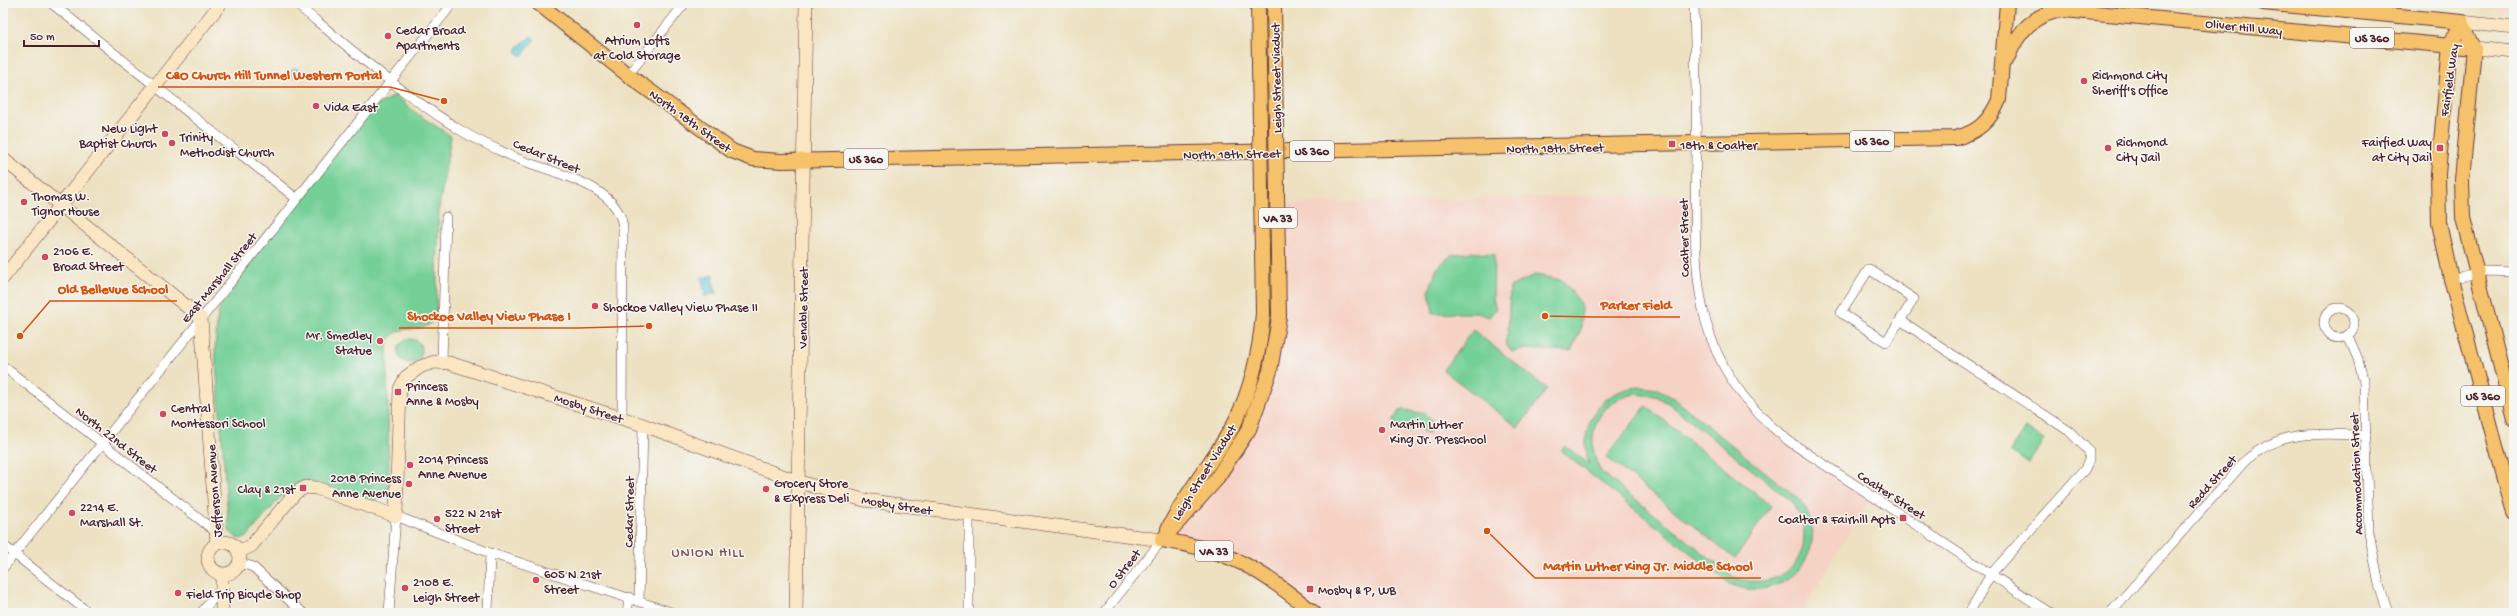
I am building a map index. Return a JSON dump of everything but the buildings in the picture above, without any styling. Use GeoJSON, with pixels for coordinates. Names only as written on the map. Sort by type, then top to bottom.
{"type":"FeatureCollection","features":[{"type":"Feature","properties":{"kind":"main road","name":"North 18th Street"},"geometry":{"type":"LineString","coordinates":[[538,3],[628,75],[732,151],[753,159],[765,161],[1956,138],[1970,134],[1990,118],[1999,100],[2003,68]]}},
{"type":"Feature","properties":{"kind":"main road","name":"Leigh Street Viaduct"},"geometry":{"type":"LineString","coordinates":[[1162,540],[1176,510],[1223,444],[1235,422],[1252,378],[1262,319],[1258,3]]}},
{"type":"Feature","properties":{"kind":"main road","name":"Leigh Street Viaduct"},"geometry":{"type":"LineString","coordinates":[[1162,540],[1215,481],[1249,429],[1270,371],[1279,317],[1274,3]]}},
{"type":"Feature","properties":{"kind":"main road"},"geometry":{"type":"LineString","coordinates":[[2003,68],[2007,3]]}},
{"type":"Feature","properties":{"kind":"main road","name":"Oliver Hill Way"},"geometry":{"type":"LineString","coordinates":[[2263,3],[2462,22]]}},
{"type":"Feature","properties":{"kind":"main road","name":"Oliver Hill Way"},"geometry":{"type":"LineString","coordinates":[[2003,68],[2015,40],[2025,27],[2047,13],[2064,10],[2474,48]]}},
{"type":"Feature","properties":{"kind":"main road","name":"Fairfield Way"},"geometry":{"type":"LineString","coordinates":[[2462,22],[2450,46],[2440,148],[2437,207],[2441,237],[2451,279],[2514,513]]}},
{"type":"Feature","properties":{"kind":"main road","name":"Fairfield Way"},"geometry":{"type":"LineString","coordinates":[[2462,22],[2474,48],[2462,202],[2466,236],[2514,419]]}},
{"type":"Feature","properties":{"kind":"main road","name":"Mosby Street"},"geometry":{"type":"LineString","coordinates":[[1162,540],[1206,548],[1238,560],[1261,573],[1314,613]]}},
{"type":"Feature","properties":{"kind":"street"},"geometry":{"type":"LineString","coordinates":[[51,3],[297,199]]}},
{"type":"Feature","properties":{"kind":"street"},"geometry":{"type":"LineString","coordinates":[[3,278],[221,3]]}},
{"type":"Feature","properties":{"kind":"street","name":"Cedar Street"},"geometry":{"type":"LineString","coordinates":[[296,3],[390,82],[455,127],[517,158],[591,187],[617,207],[620,213],[623,229],[622,418]]}},
{"type":"Feature","properties":{"kind":"street","name":"East Marshall Street"},"geometry":{"type":"LineString","coordinates":[[3,568],[454,3]]}},
{"type":"Feature","properties":{"kind":"street"},"geometry":{"type":"LineString","coordinates":[[628,75],[685,3]]}},
{"type":"Feature","properties":{"kind":"street","name":"Venable Street"},"geometry":{"type":"LineString","coordinates":[[796,613],[800,482],[806,3]]}},
{"type":"Feature","properties":{"kind":"street","name":"Coalter Street"},"geometry":{"type":"LineString","coordinates":[[1694,3],[1696,144],[1695,258],[1698,293],[1706,325],[1720,359],[1735,386],[1755,410],[1790,442],[2050,613]]}},
{"type":"Feature","properties":{"kind":"street","name":"Oliver Hill Way"},"geometry":{"type":"LineString","coordinates":[[2462,22],[2514,28]]}},
{"type":"Feature","properties":{"kind":"street","name":"Oliver Hill Way"},"geometry":{"type":"LineString","coordinates":[[2474,48],[2514,52]]}},
{"type":"Feature","properties":{"kind":"street"},"geometry":{"type":"LineString","coordinates":[[3,158],[202,318]]}},
{"type":"Feature","properties":{"kind":"street"},"geometry":{"type":"LineString","coordinates":[[442,362],[446,217]]}},
{"type":"Feature","properties":{"kind":"street"},"geometry":{"type":"LineString","coordinates":[[1870,269],[1914,298],[1900,320],[1886,342],[1841,313],[1870,269]]}},
{"type":"Feature","properties":{"kind":"street"},"geometry":{"type":"LineString","coordinates":[[2451,279],[2475,272],[2492,270],[2514,272]]}},
{"type":"Feature","properties":{"kind":"street","name":"Jefferson Avenue"},"geometry":{"type":"LineString","coordinates":[[202,318],[216,538]]}},
{"type":"Feature","properties":{"kind":"street"},"geometry":{"type":"LineString","coordinates":[[1900,320],[2069,431],[2089,451],[2089,460],[2085,469],[1991,574],[1969,613]]}},
{"type":"Feature","properties":{"kind":"street","name":"Accommodation Street"},"geometry":{"type":"LineString","coordinates":[[2348,336],[2360,364],[2364,383],[2369,532],[2379,585],[2388,613]]}},
{"type":"Feature","properties":{"kind":"street","name":"Mosby Street"},"geometry":{"type":"LineString","coordinates":[[396,516],[399,394],[404,380],[411,372],[424,365],[442,362],[510,380],[643,425],[800,482],[864,500],[1162,540]]}},
{"type":"Feature","properties":{"kind":"street","name":"North 22nd Street"},"geometry":{"type":"LineString","coordinates":[[3,366],[103,444],[216,538]]}},
{"type":"Feature","properties":{"kind":"street","name":"Cedar Street"},"geometry":{"type":"LineString","coordinates":[[640,601],[643,425]]}},
{"type":"Feature","properties":{"kind":"street","name":"Redd Street"},"geometry":{"type":"LineString","coordinates":[[2110,613],[2246,460],[2259,449],[2275,440],[2294,435],[2366,435]]}},
{"type":"Feature","properties":{"kind":"street"},"geometry":{"type":"LineString","coordinates":[[303,613],[253,567],[238,557],[229,542],[216,538],[210,553],[211,564],[216,572],[222,575],[234,571],[238,557],[251,546],[296,492],[303,488],[316,488],[396,516],[490,553],[674,613]]}},
{"type":"Feature","properties":{"kind":"street"},"geometry":{"type":"LineString","coordinates":[[968,515],[969,613]]}},
{"type":"Feature","properties":{"kind":"street"},"geometry":{"type":"LineString","coordinates":[[389,613],[396,516]]}},
{"type":"Feature","properties":{"kind":"street","name":"O Street"},"geometry":{"type":"LineString","coordinates":[[1104,613],[1162,540]]}},
{"type":"Feature","properties":{"kind":"street"},"geometry":{"type":"LineString","coordinates":[[3,545],[89,613]]}},
{"type":"Feature","properties":{"kind":"street"},"geometry":{"type":"LineString","coordinates":[[488,613],[490,553]]}},
{"type":"Feature","properties":{"kind":"street"},"geometry":{"type":"LineString","coordinates":[[222,575],[222,613]]}},
{"type":"Feature","properties":{"kind":"street"},"geometry":{"type":"LineString","coordinates":[[201,613],[221,589]]}},
{"type":"Feature","properties":{"kind":"street"},"geometry":{"type":"LineString","coordinates":[[626,613],[629,598]]}},
{"type":"Feature","properties":{"kind":"shaded area"},"geometry":{"type":"Polygon","coordinates":[[[2420,3],[2514,3],[2514,12],[2420,3]]]}},
{"type":"Feature","properties":{"kind":"shaded area"},"geometry":{"type":"Polygon","coordinates":[[[1698,193],[1703,293],[1722,363],[1763,419],[1872,495],[1801,613],[1314,613],[1263,574],[1162,540],[1223,472],[1271,370],[1277,204],[1698,193]]]}},
{"type":"Feature","properties":{"kind":"green space"},"geometry":{"type":"Polygon","coordinates":[[[395,95],[416,113],[451,136],[439,208],[436,315],[431,323],[425,327],[398,332],[392,336],[387,345],[389,487],[387,494],[375,501],[297,486],[286,491],[246,538],[238,539],[229,531],[215,350],[217,321],[223,291],[366,112],[395,95]]]}},
{"type":"Feature","properties":{"kind":"green space"},"geometry":{"type":"Polygon","coordinates":[[[1471,252],[1494,255],[1493,298],[1496,309],[1489,317],[1477,313],[1433,313],[1429,291],[1437,268],[1451,255],[1471,252]]]}},
{"type":"Feature","properties":{"kind":"green space"},"geometry":{"type":"Polygon","coordinates":[[[1535,275],[1562,280],[1581,303],[1581,329],[1571,351],[1525,349],[1512,352],[1505,344],[1508,333],[1510,287],[1535,275]]]}},
{"type":"Feature","properties":{"kind":"green space"},"geometry":{"type":"Polygon","coordinates":[[[1473,330],[1547,389],[1518,428],[1443,370],[1473,330]]]}},
{"type":"Feature","properties":{"kind":"green space"},"geometry":{"type":"Polygon","coordinates":[[[410,339],[415,340],[421,346],[421,356],[415,362],[410,363],[405,362],[399,356],[398,351],[399,346],[405,340],[410,339]]]}},
{"type":"Feature","properties":{"kind":"green space"},"geometry":{"type":"Polygon","coordinates":[[[1641,387],[1658,389],[1672,397],[1799,499],[1809,517],[1812,536],[1809,553],[1800,568],[1787,580],[1771,587],[1752,589],[1731,585],[1561,451],[1565,446],[1589,464],[1586,450],[1586,436],[1589,423],[1603,402],[1614,394],[1627,389],[1641,387]],[[1635,394],[1621,398],[1610,405],[1602,413],[1596,424],[1593,435],[1593,448],[1596,460],[1602,473],[1734,577],[1753,581],[1770,580],[1785,573],[1795,562],[1802,549],[1804,533],[1800,517],[1790,500],[1668,403],[1656,396],[1635,394]]]}},
{"type":"Feature","properties":{"kind":"green space"},"geometry":{"type":"Polygon","coordinates":[[[1646,406],[1771,506],[1735,559],[1606,457],[1646,406]]]}},
{"type":"Feature","properties":{"kind":"green space"},"geometry":{"type":"Polygon","coordinates":[[[1404,410],[1426,414],[1435,423],[1427,434],[1415,425],[1408,433],[1393,421],[1399,411],[1404,410]]]}},
{"type":"Feature","properties":{"kind":"green space"},"geometry":{"type":"Polygon","coordinates":[[[2025,428],[2044,440],[2028,463],[2010,451],[2025,428]]]}},
{"type":"Feature","properties":{"kind":"water"},"geometry":{"type":"Polygon","coordinates":[[[531,36],[535,39],[522,56],[516,51],[518,47],[531,36]]]}},
{"type":"Feature","properties":{"kind":"water"},"geometry":{"type":"Polygon","coordinates":[[[295,68],[300,73],[295,78],[290,73],[295,68]]]}},
{"type":"Feature","properties":{"kind":"water"},"geometry":{"type":"Polygon","coordinates":[[[714,275],[714,279],[712,280],[717,293],[704,296],[705,292],[701,278],[714,275]]]}},
{"type":"Feature","properties":{"kind":"place","name":"Atrium Lofts at Cold Storage"},"geometry":{"type":"Point","coordinates":[637,25]}},
{"type":"Feature","properties":{"kind":"place","name":"Cedar Broad Apartments"},"geometry":{"type":"Point","coordinates":[388,36]}},
{"type":"Feature","properties":{"kind":"place","name":"Richmond City Sheriff's Office"},"geometry":{"type":"Point","coordinates":[2084,81]}},
{"type":"Feature","properties":{"kind":"place","name":"C&O Church Hill Tunnel Western Portal"},"geometry":{"type":"Point","coordinates":[444,101]}},
{"type":"Feature","properties":{"kind":"place","name":"Vida East"},"geometry":{"type":"Point","coordinates":[316,106]}},
{"type":"Feature","properties":{"kind":"place","name":"New Light Baptist Church"},"geometry":{"type":"Point","coordinates":[165,134]}},
{"type":"Feature","properties":{"kind":"place","name":"Trinity Methodist Church"},"geometry":{"type":"Point","coordinates":[172,143]}},
{"type":"Feature","properties":{"kind":"place","name":"18th & Coalter"},"geometry":{"type":"Point","coordinates":[1672,144]}},
{"type":"Feature","properties":{"kind":"place","name":"Richmond City Jail"},"geometry":{"type":"Point","coordinates":[2108,148]}},
{"type":"Feature","properties":{"kind":"place","name":"Fairfied Way at City Jail"},"geometry":{"type":"Point","coordinates":[2440,148]}},
{"type":"Feature","properties":{"kind":"place","name":"Thomas W. Tignor House"},"geometry":{"type":"Point","coordinates":[24,202]}},
{"type":"Feature","properties":{"kind":"place","name":"2106 E. Broad Street"},"geometry":{"type":"Point","coordinates":[45,257]}},
{"type":"Feature","properties":{"kind":"place","name":"Shockoe Valley View Phase II"},"geometry":{"type":"Point","coordinates":[595,306]}},
{"type":"Feature","properties":{"kind":"place","name":"Parker Field"},"geometry":{"type":"Point","coordinates":[1545,316]}},
{"type":"Feature","properties":{"kind":"place","name":"Shockoe Valley View Phase I"},"geometry":{"type":"Point","coordinates":[649,326]}},
{"type":"Feature","properties":{"kind":"place","name":"Old Bellevue School"},"geometry":{"type":"Point","coordinates":[20,336]}},
{"type":"Feature","properties":{"kind":"place","name":"Mr. Smedley Statue"},"geometry":{"type":"Point","coordinates":[380,341]}},
{"type":"Feature","properties":{"kind":"place","name":"Princess Anne & Mosby"},"geometry":{"type":"Point","coordinates":[398,392]}},
{"type":"Feature","properties":{"kind":"place","name":"Central Montessori School"},"geometry":{"type":"Point","coordinates":[163,414]}},
{"type":"Feature","properties":{"kind":"place","name":"Martin Luther King Jr. Preschool"},"geometry":{"type":"Point","coordinates":[1382,430]}},
{"type":"Feature","properties":{"kind":"place","name":"2014 Princess Anne Avenue"},"geometry":{"type":"Point","coordinates":[410,465]}},
{"type":"Feature","properties":{"kind":"place","name":"2018 Princess Anne Avenue"},"geometry":{"type":"Point","coordinates":[409,484]}},
{"type":"Feature","properties":{"kind":"place","name":"Clay & 21st"},"geometry":{"type":"Point","coordinates":[303,488]}},
{"type":"Feature","properties":{"kind":"place","name":"Grocery Store & Express Deli"},"geometry":{"type":"Point","coordinates":[766,489]}},
{"type":"Feature","properties":{"kind":"place","name":"2214 E. Marshall St."},"geometry":{"type":"Point","coordinates":[72,513]}},
{"type":"Feature","properties":{"kind":"place","name":"Coalter & Fairhill Apts"},"geometry":{"type":"Point","coordinates":[1903,518]}},
{"type":"Feature","properties":{"kind":"place","name":"522 N 21st Street"},"geometry":{"type":"Point","coordinates":[437,519]}},
{"type":"Feature","properties":{"kind":"place","name":"Martin Luther King Jr. Middle School"},"geometry":{"type":"Point","coordinates":[1487,531]}},
{"type":"Feature","properties":{"kind":"place","name":"605 N 21st Street"},"geometry":{"type":"Point","coordinates":[536,580]}},
{"type":"Feature","properties":{"kind":"place","name":"2108 E. Leigh Street"},"geometry":{"type":"Point","coordinates":[405,588]}},
{"type":"Feature","properties":{"kind":"place","name":"Mosby & P, WB"},"geometry":{"type":"Point","coordinates":[1310,589]}},
{"type":"Feature","properties":{"kind":"place","name":"Field Trip Bicycle Shop"},"geometry":{"type":"Point","coordinates":[178,593]}},
{"type":"Feature","properties":{"kind":"district","name":"UNION HILL"},"geometry":{"type":"Point","coordinates":[708,551]}}]}
